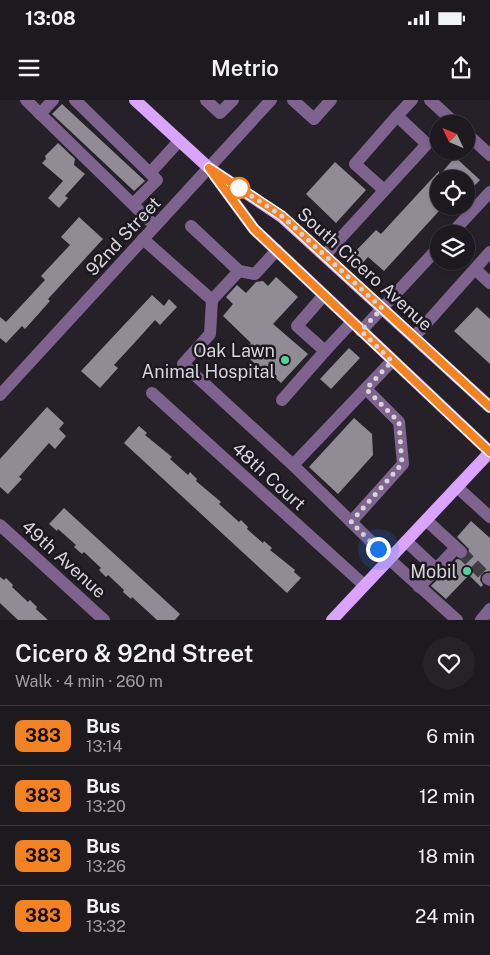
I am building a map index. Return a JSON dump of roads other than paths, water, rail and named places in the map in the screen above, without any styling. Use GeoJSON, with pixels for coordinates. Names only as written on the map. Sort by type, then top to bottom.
{"type":"FeatureCollection","features":[{"type":"Feature","properties":{"kind":"main road","name":"South Cicero Avenue"},"geometry":{"type":"LineString","coordinates":[[135,100],[209,168],[282,216],[490,407]]}},
{"type":"Feature","properties":{"kind":"main road","name":"South Cicero Avenue"},"geometry":{"type":"LineString","coordinates":[[209,168],[254,229],[490,452]]}},
{"type":"Feature","properties":{"kind":"main road"},"geometry":{"type":"LineString","coordinates":[[332,620],[490,452]]}},
{"type":"Feature","properties":{"kind":"street"},"geometry":{"type":"LineString","coordinates":[[26,100],[156,226]]}},
{"type":"Feature","properties":{"kind":"street"},"geometry":{"type":"LineString","coordinates":[[40,114],[53,100]]}},
{"type":"Feature","properties":{"kind":"street"},"geometry":{"type":"LineString","coordinates":[[75,100],[157,180],[133,204]]}},
{"type":"Feature","properties":{"kind":"street"},"geometry":{"type":"LineString","coordinates":[[206,100],[220,113],[233,100]]}},
{"type":"Feature","properties":{"kind":"street","name":"92nd Street"},"geometry":{"type":"LineString","coordinates":[[0,395],[271,100]]}},
{"type":"Feature","properties":{"kind":"street"},"geometry":{"type":"LineString","coordinates":[[293,100],[314,119],[332,100]]}},
{"type":"Feature","properties":{"kind":"street"},"geometry":{"type":"LineString","coordinates":[[384,190],[355,164],[412,100]]}},
{"type":"Feature","properties":{"kind":"street"},"geometry":{"type":"LineString","coordinates":[[430,100],[446,115]]}},
{"type":"Feature","properties":{"kind":"street"},"geometry":{"type":"LineString","coordinates":[[324,255],[427,144],[397,116]]}},
{"type":"Feature","properties":{"kind":"street"},"geometry":{"type":"LineString","coordinates":[[150,173],[179,141]]}},
{"type":"Feature","properties":{"kind":"street"},"geometry":{"type":"LineString","coordinates":[[475,141],[490,155]]}},
{"type":"Feature","properties":{"kind":"street"},"geometry":{"type":"LineString","coordinates":[[459,225],[490,192]]}},
{"type":"Feature","properties":{"kind":"street"},"geometry":{"type":"LineString","coordinates":[[191,226],[239,271],[255,274],[277,250]]}},
{"type":"Feature","properties":{"kind":"street"},"geometry":{"type":"LineString","coordinates":[[143,239],[212,300]]}},
{"type":"Feature","properties":{"kind":"street"},"geometry":{"type":"LineString","coordinates":[[490,252],[475,269],[490,283]]}},
{"type":"Feature","properties":{"kind":"street"},"geometry":{"type":"LineString","coordinates":[[282,400],[325,351],[382,308],[430,257]]}},
{"type":"Feature","properties":{"kind":"street"},"geometry":{"type":"LineString","coordinates":[[414,337],[474,270]]}},
{"type":"Feature","properties":{"kind":"street"},"geometry":{"type":"LineString","coordinates":[[239,271],[212,300],[210,334],[183,364],[293,465],[388,559],[457,620]]}},
{"type":"Feature","properties":{"kind":"street"},"geometry":{"type":"LineString","coordinates":[[324,296],[297,326],[325,351]]}},
{"type":"Feature","properties":{"kind":"street"},"geometry":{"type":"LineString","coordinates":[[293,465],[392,361]]}},
{"type":"Feature","properties":{"kind":"street"},"geometry":{"type":"LineString","coordinates":[[351,522],[402,464],[399,422],[366,389]]}},
{"type":"Feature","properties":{"kind":"street","name":"48th Court"},"geometry":{"type":"LineString","coordinates":[[152,393],[364,585]]}},
{"type":"Feature","properties":{"kind":"street"},"geometry":{"type":"LineString","coordinates":[[457,487],[490,517]]}},
{"type":"Feature","properties":{"kind":"street"},"geometry":{"type":"LineString","coordinates":[[419,586],[458,550],[426,520]]}},
{"type":"Feature","properties":{"kind":"street","name":"49th Avenue"},"geometry":{"type":"LineString","coordinates":[[0,525],[104,620]]}},
{"type":"Feature","properties":{"kind":"street"},"geometry":{"type":"LineString","coordinates":[[406,541],[436,569]]}},
{"type":"Feature","properties":{"kind":"street"},"geometry":{"type":"LineString","coordinates":[[480,620],[490,609]]}},
{"type":"Feature","properties":{"kind":"tunnel"},"geometry":{"type":"LineString","coordinates":[[461,552],[488,579]]}},
{"type":"Feature","properties":{"kind":"place","name":"Oak Lawn Animal Hospital"},"geometry":{"type":"Point","coordinates":[285,360]}},
{"type":"Feature","properties":{"kind":"place","name":"Mobil"},"geometry":{"type":"Point","coordinates":[467,571]}}]}
